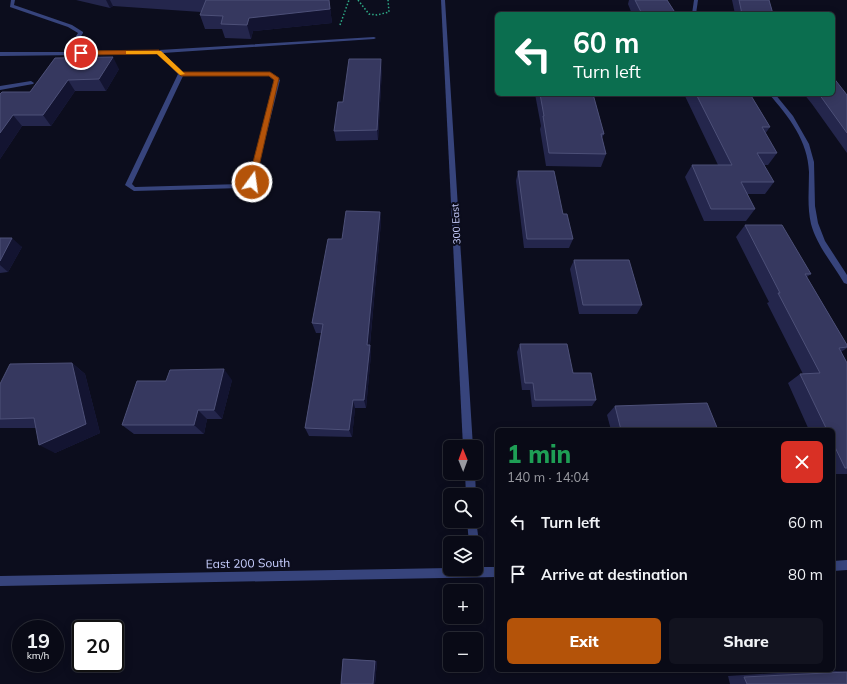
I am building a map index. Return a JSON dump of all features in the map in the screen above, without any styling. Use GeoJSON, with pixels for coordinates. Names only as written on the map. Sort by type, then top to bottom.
{"type":"FeatureCollection","features":[{"type":"Feature","properties":{"kind":"street"},"geometry":{"type":"LineString","coordinates":[[13,0],[12,6],[70,26],[81,33],[68,53]]}},
{"type":"Feature","properties":{"kind":"street","name":"300 East"},"geometry":{"type":"LineString","coordinates":[[443,0],[468,440]]}},
{"type":"Feature","properties":{"kind":"street"},"geometry":{"type":"LineString","coordinates":[[694,12],[696,0]]}},
{"type":"Feature","properties":{"kind":"street"},"geometry":{"type":"LineString","coordinates":[[0,54],[159,52],[374,38]]}},
{"type":"Feature","properties":{"kind":"street"},"geometry":{"type":"LineString","coordinates":[[159,52],[181,74],[270,74],[277,80],[252,182],[234,187],[134,189],[128,185],[181,74]]}},
{"type":"Feature","properties":{"kind":"street"},"geometry":{"type":"LineString","coordinates":[[0,88],[31,83]]}},
{"type":"Feature","properties":{"kind":"street"},"geometry":{"type":"LineString","coordinates":[[774,96],[779,100],[799,128],[811,161],[811,208],[817,232],[847,281]]}},
{"type":"Feature","properties":{"kind":"street"},"geometry":{"type":"LineString","coordinates":[[835,566],[847,565]]}},
{"type":"Feature","properties":{"kind":"street","name":"East 200 South"},"geometry":{"type":"LineString","coordinates":[[483,571],[495,572]]}},
{"type":"Feature","properties":{"kind":"street","name":"East 200 South"},"geometry":{"type":"LineString","coordinates":[[0,581],[443,572]]}},
{"type":"Feature","properties":{"kind":"path"},"geometry":{"type":"LineString","coordinates":[[340,25],[349,0]]}},
{"type":"Feature","properties":{"kind":"path"},"geometry":{"type":"LineString","coordinates":[[358,0],[369,14],[377,15],[389,12],[388,0]]}},
{"type":"Feature","properties":{"kind":"building"},"geometry":{"type":"Polygon","coordinates":[[[206,0],[329,0],[330,9],[249,18],[247,25],[221,24],[223,16],[200,15],[206,0]]]}},
{"type":"Feature","properties":{"kind":"building"},"geometry":{"type":"Polygon","coordinates":[[[635,0],[667,0],[675,12],[641,12],[635,0]]]}},
{"type":"Feature","properties":{"kind":"building"},"geometry":{"type":"Polygon","coordinates":[[[739,0],[769,0],[772,12],[742,12],[739,0]]]}},
{"type":"Feature","properties":{"kind":"building"},"geometry":{"type":"Polygon","coordinates":[[[113,57],[99,79],[68,80],[43,115],[13,115],[0,133],[0,94],[2,92],[30,92],[55,58],[113,57]]]}},
{"type":"Feature","properties":{"kind":"building"},"geometry":{"type":"Polygon","coordinates":[[[349,59],[381,59],[377,130],[334,131],[338,102],[343,102],[349,59]]]}},
{"type":"Feature","properties":{"kind":"building"},"geometry":{"type":"Polygon","coordinates":[[[835,80],[847,95],[847,133],[820,96],[835,96],[835,80]]]}},
{"type":"Feature","properties":{"kind":"building"},"geometry":{"type":"Polygon","coordinates":[[[540,96],[594,96],[604,134],[601,134],[606,154],[549,153],[540,96]]]}},
{"type":"Feature","properties":{"kind":"building"},"geometry":{"type":"Polygon","coordinates":[[[697,96],[751,96],[770,127],[762,127],[777,153],[757,153],[774,182],[741,182],[755,209],[711,209],[692,165],[732,165],[697,96]]]}},
{"type":"Feature","properties":{"kind":"building"},"geometry":{"type":"Polygon","coordinates":[[[518,171],[554,171],[563,214],[567,214],[573,239],[527,239],[518,171]]]}},
{"type":"Feature","properties":{"kind":"building"},"geometry":{"type":"Polygon","coordinates":[[[346,211],[380,212],[367,345],[370,345],[364,400],[353,400],[349,430],[305,428],[323,324],[312,323],[328,239],[342,239],[346,211]]]}},
{"type":"Feature","properties":{"kind":"building"},"geometry":{"type":"Polygon","coordinates":[[[745,225],[782,225],[811,274],[805,274],[847,345],[847,347],[839,348],[847,363],[847,468],[845,468],[835,447],[835,428],[826,428],[800,374],[820,373],[778,293],[780,293],[745,225]]]}},
{"type":"Feature","properties":{"kind":"building"},"geometry":{"type":"Polygon","coordinates":[[[0,238],[12,238],[0,261],[0,238]]]}},
{"type":"Feature","properties":{"kind":"building"},"geometry":{"type":"Polygon","coordinates":[[[574,260],[629,260],[642,305],[583,305],[574,260]]]}},
{"type":"Feature","properties":{"kind":"building"},"geometry":{"type":"Polygon","coordinates":[[[520,344],[567,344],[573,373],[591,373],[596,400],[535,400],[533,383],[525,383],[520,344]]]}},
{"type":"Feature","properties":{"kind":"building"},"geometry":{"type":"Polygon","coordinates":[[[72,363],[86,424],[39,445],[34,418],[0,419],[0,384],[10,364],[72,363]]]}},
{"type":"Feature","properties":{"kind":"building"},"geometry":{"type":"Polygon","coordinates":[[[224,369],[214,410],[198,410],[194,425],[122,425],[137,381],[166,381],[170,370],[224,369]]]}},
{"type":"Feature","properties":{"kind":"building"},"geometry":{"type":"Polygon","coordinates":[[[707,403],[717,428],[620,428],[615,406],[707,403]]]}},
{"type":"Feature","properties":{"kind":"building"},"geometry":{"type":"Polygon","coordinates":[[[343,659],[375,661],[373,684],[341,684],[343,659]]]}},
{"type":"Feature","properties":{"kind":"building"},"geometry":{"type":"Polygon","coordinates":[[[847,672],[847,684],[747,684],[744,677],[847,672]]]}},
{"type":"Feature","properties":{"kind":"slow traffic"},"geometry":{"type":"LineString","coordinates":[[128,52],[159,52],[182,74]]}},
{"type":"Feature","properties":{"kind":"route"},"geometry":{"type":"LineString","coordinates":[[81,53],[159,52],[181,74],[270,74],[277,80],[252,182]]}}]}
